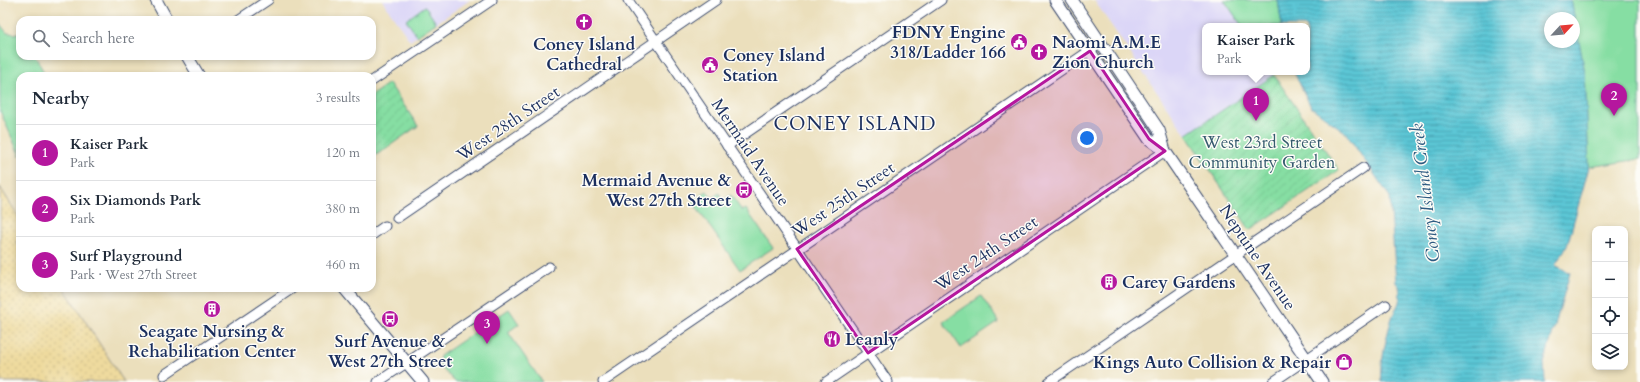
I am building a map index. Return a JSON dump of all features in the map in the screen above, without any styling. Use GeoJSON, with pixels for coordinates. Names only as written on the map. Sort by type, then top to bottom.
{"type":"FeatureCollection","features":[{"type":"Feature","properties":{"kind":"main road"},"geometry":{"type":"LineString","coordinates":[[156,0],[165,16]]}},
{"type":"Feature","properties":{"kind":"main road","name":"Neptune Avenue"},"geometry":{"type":"LineString","coordinates":[[1055,0],[1149,139],[1165,151],[1322,382]]}},
{"type":"Feature","properties":{"kind":"main road","name":"Neptune Avenue"},"geometry":{"type":"LineString","coordinates":[[1072,0],[1159,130],[1165,151]]}},
{"type":"Feature","properties":{"kind":"main road"},"geometry":{"type":"LineString","coordinates":[[189,60],[197,72]]}},
{"type":"Feature","properties":{"kind":"main road"},"geometry":{"type":"LineString","coordinates":[[347,292],[423,382]]}},
{"type":"Feature","properties":{"kind":"street"},"geometry":{"type":"LineString","coordinates":[[244,16],[268,0]]}},
{"type":"Feature","properties":{"kind":"street"},"geometry":{"type":"LineString","coordinates":[[376,79],[492,0]]}},
{"type":"Feature","properties":{"kind":"street","name":"Mermaid Avenue"},"geometry":{"type":"LineString","coordinates":[[628,0],[888,382]]}},
{"type":"Feature","properties":{"kind":"street","name":"West 28th Street"},"geometry":{"type":"LineString","coordinates":[[397,218],[716,0]]}},
{"type":"Feature","properties":{"kind":"street"},"geometry":{"type":"LineString","coordinates":[[727,146],[940,0]]}},
{"type":"Feature","properties":{"kind":"street","name":"West 25th Street"},"geometry":{"type":"LineString","coordinates":[[603,382],[1101,43]]}},
{"type":"Feature","properties":{"kind":"street","name":"West 24th Street"},"geometry":{"type":"LineString","coordinates":[[826,382],[1165,151]]}},
{"type":"Feature","properties":{"kind":"street"},"geometry":{"type":"LineString","coordinates":[[1049,382],[1363,168]]}},
{"type":"Feature","properties":{"kind":"street"},"geometry":{"type":"LineString","coordinates":[[376,232],[384,226]]}},
{"type":"Feature","properties":{"kind":"street"},"geometry":{"type":"LineString","coordinates":[[378,382],[549,267]]}},
{"type":"Feature","properties":{"kind":"street"},"geometry":{"type":"LineString","coordinates":[[164,376],[287,292]]}},
{"type":"Feature","properties":{"kind":"street"},"geometry":{"type":"LineString","coordinates":[[1273,382],[1386,305]]}},
{"type":"Feature","properties":{"kind":"highlighted area"},"geometry":{"type":"Polygon","coordinates":[[[1090,51],[1149,139],[1165,151],[868,353],[797,249],[1090,51]]]}},
{"type":"Feature","properties":{"kind":"shaded area"},"geometry":{"type":"Polygon","coordinates":[[[382,0],[470,0],[410,41],[382,0]]]}},
{"type":"Feature","properties":{"kind":"shaded area"},"geometry":{"type":"Polygon","coordinates":[[[1094,0],[1224,0],[1240,23],[1202,23],[1202,75],[1274,75],[1186,135],[1094,0]]]}},
{"type":"Feature","properties":{"kind":"sand"},"geometry":{"type":"Polygon","coordinates":[[[0,187],[16,213],[16,292],[67,292],[124,382],[0,382],[0,187]]]}},
{"type":"Feature","properties":{"kind":"green space"},"geometry":{"type":"Polygon","coordinates":[[[1224,0],[1278,0],[1282,23],[1240,23],[1224,0]]]}},
{"type":"Feature","properties":{"kind":"green space"},"geometry":{"type":"Polygon","coordinates":[[[1571,0],[1640,0],[1640,159],[1589,167],[1585,73],[1580,47],[1580,12],[1573,12],[1571,0]]]}},
{"type":"Feature","properties":{"kind":"green space"},"geometry":{"type":"Polygon","coordinates":[[[425,6],[436,23],[417,36],[406,20],[425,6]]]}},
{"type":"Feature","properties":{"kind":"green space"},"geometry":{"type":"Polygon","coordinates":[[[0,24],[7,33],[16,34],[16,60],[37,60],[44,72],[16,72],[16,147],[0,111],[0,24]]]}},
{"type":"Feature","properties":{"kind":"green space","name":"West 23rd Street Community Garden"},"geometry":{"type":"Polygon","coordinates":[[[1274,75],[1339,170],[1250,230],[1186,135],[1274,75]]]}},
{"type":"Feature","properties":{"kind":"green space"},"geometry":{"type":"Polygon","coordinates":[[[389,83],[418,126],[376,155],[376,92],[389,83]]]}},
{"type":"Feature","properties":{"kind":"green space"},"geometry":{"type":"Polygon","coordinates":[[[707,191],[712,198],[719,193],[723,200],[731,195],[742,211],[746,209],[773,248],[740,270],[692,201],[707,191]]]}},
{"type":"Feature","properties":{"kind":"green space"},"geometry":{"type":"Polygon","coordinates":[[[981,296],[999,322],[961,348],[943,322],[981,296]]]}},
{"type":"Feature","properties":{"kind":"green space"},"geometry":{"type":"Polygon","coordinates":[[[509,309],[519,324],[508,332],[542,382],[455,382],[439,365],[440,356],[509,309]]]}},
{"type":"Feature","properties":{"kind":"water","name":"Coney Island Creek"},"geometry":{"type":"Polygon","coordinates":[[[1278,0],[1571,0],[1573,12],[1544,12],[1544,48],[1580,47],[1585,73],[1589,167],[1567,246],[1555,265],[1570,273],[1544,363],[1545,382],[1382,382],[1385,343],[1393,315],[1400,298],[1399,286],[1396,283],[1390,197],[1345,132],[1311,107],[1295,75],[1310,75],[1310,23],[1282,23],[1278,0]]]}},
{"type":"Feature","properties":{"kind":"place","name":"Coney Island Cathedral"},"geometry":{"type":"Point","coordinates":[584,22]}},
{"type":"Feature","properties":{"kind":"place","name":"FDNY Engine 318/Ladder 166"},"geometry":{"type":"Point","coordinates":[1019,42]}},
{"type":"Feature","properties":{"kind":"place","name":"Naomi A.M.E Zion Church"},"geometry":{"type":"Point","coordinates":[1039,52]}},
{"type":"Feature","properties":{"kind":"place","name":"Coney Island Station"},"geometry":{"type":"Point","coordinates":[710,65]}},
{"type":"Feature","properties":{"kind":"place","name":"Six Diamonds Park"},"geometry":{"type":"Point","coordinates":[1614,116]}},
{"type":"Feature","properties":{"kind":"place","name":"Kaiser Park"},"geometry":{"type":"Point","coordinates":[1256,121]}},
{"type":"Feature","properties":{"kind":"place","name":"Mermaid Avenue & West 27th Street"},"geometry":{"type":"Point","coordinates":[744,190]}},
{"type":"Feature","properties":{"kind":"place","name":"Carey Gardens"},"geometry":{"type":"Point","coordinates":[1109,282]}},
{"type":"Feature","properties":{"kind":"place","name":"Seagate Nursing & Rehabilitation Center"},"geometry":{"type":"Point","coordinates":[212,309]}},
{"type":"Feature","properties":{"kind":"place","name":"Surf Avenue & West 27th Street"},"geometry":{"type":"Point","coordinates":[390,319]}},
{"type":"Feature","properties":{"kind":"place","name":"Leanly"},"geometry":{"type":"Point","coordinates":[832,339]}},
{"type":"Feature","properties":{"kind":"place","name":"Surf Playground"},"geometry":{"type":"Point","coordinates":[487,344]}},
{"type":"Feature","properties":{"kind":"place","name":"Kings Auto Collision & Repair"},"geometry":{"type":"Point","coordinates":[1344,362]}},
{"type":"Feature","properties":{"kind":"district","name":"CONEY ISLAND"},"geometry":{"type":"Point","coordinates":[855,123]}}]}
